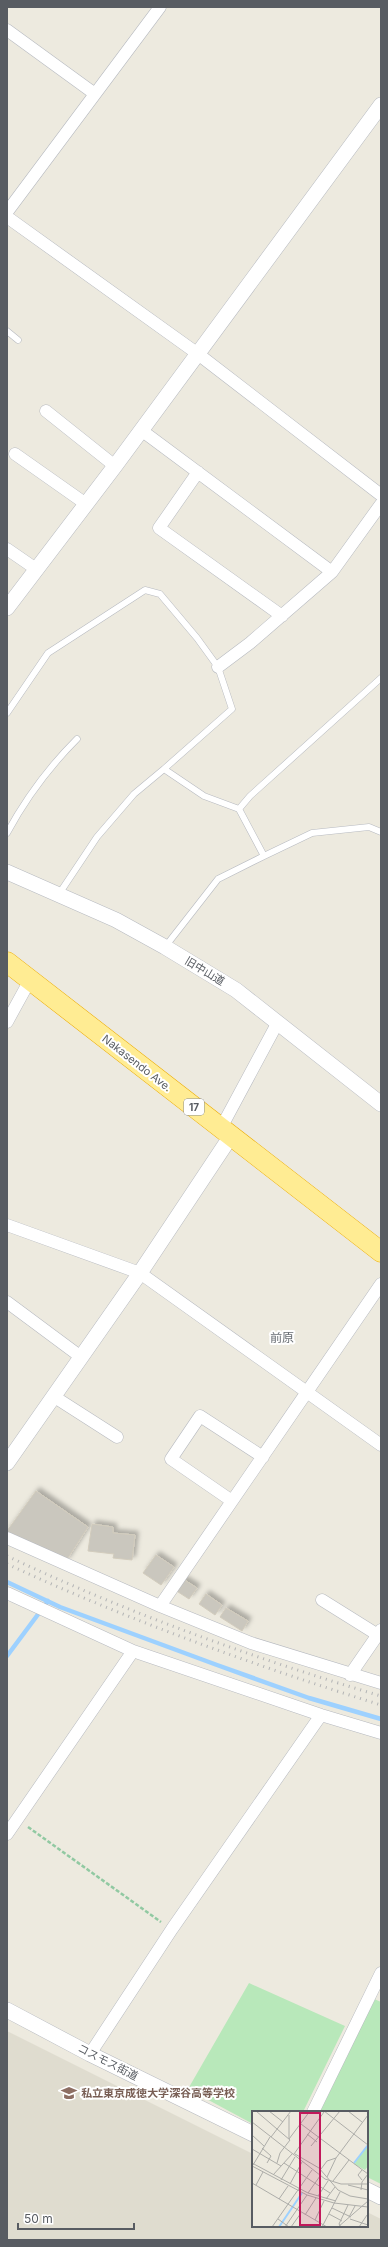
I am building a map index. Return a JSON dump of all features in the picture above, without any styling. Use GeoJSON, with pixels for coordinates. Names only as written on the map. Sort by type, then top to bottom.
{"type":"FeatureCollection","features":[{"type":"Feature","properties":{"kind":"highway","name":"Nakasendo Ave."},"geometry":{"type":"LineString","coordinates":[[7,962],[381,1252]]}},
{"type":"Feature","properties":{"kind":"street"},"geometry":{"type":"LineString","coordinates":[[7,212],[160,7]]}},
{"type":"Feature","properties":{"kind":"street"},"geometry":{"type":"LineString","coordinates":[[7,30],[95,94]]}},
{"type":"Feature","properties":{"kind":"street"},"geometry":{"type":"LineString","coordinates":[[7,608],[115,466],[381,105]]}},
{"type":"Feature","properties":{"kind":"street"},"geometry":{"type":"LineString","coordinates":[[7,217],[198,354],[381,495]]}},
{"type":"Feature","properties":{"kind":"street"},"geometry":{"type":"LineString","coordinates":[[46,411],[115,466]]}},
{"type":"Feature","properties":{"kind":"street"},"geometry":{"type":"LineString","coordinates":[[141,430],[332,572]]}},
{"type":"Feature","properties":{"kind":"street"},"geometry":{"type":"LineString","coordinates":[[15,454],[86,504]]}},
{"type":"Feature","properties":{"kind":"street"},"geometry":{"type":"LineString","coordinates":[[198,472],[159,528],[282,616]]}},
{"type":"Feature","properties":{"kind":"street"},"geometry":{"type":"LineString","coordinates":[[218,667],[282,616],[332,572],[381,504]]}},
{"type":"Feature","properties":{"kind":"street"},"geometry":{"type":"LineString","coordinates":[[7,548],[36,569]]}},
{"type":"Feature","properties":{"kind":"street","name":"旧中山道"},"geometry":{"type":"LineString","coordinates":[[7,872],[116,920],[166,947],[236,990],[381,1104]]}},
{"type":"Feature","properties":{"kind":"street"},"geometry":{"type":"LineString","coordinates":[[7,1022],[30,980]]}},
{"type":"Feature","properties":{"kind":"street"},"geometry":{"type":"LineString","coordinates":[[7,1463],[140,1273],[226,1132],[278,1022]]}},
{"type":"Feature","properties":{"kind":"street"},"geometry":{"type":"LineString","coordinates":[[7,1225],[140,1273],[381,1445]]}},
{"type":"Feature","properties":{"kind":"street"},"geometry":{"type":"LineString","coordinates":[[160,1606],[381,1284]]}},
{"type":"Feature","properties":{"kind":"street"},"geometry":{"type":"LineString","coordinates":[[7,1302],[80,1357]]}},
{"type":"Feature","properties":{"kind":"street"},"geometry":{"type":"LineString","coordinates":[[53,1396],[117,1437]]}},
{"type":"Feature","properties":{"kind":"street"},"geometry":{"type":"LineString","coordinates":[[232,1501],[171,1459],[200,1416],[263,1456]]}},
{"type":"Feature","properties":{"kind":"street"},"geometry":{"type":"LineString","coordinates":[[7,1538],[160,1606],[251,1643],[350,1675],[381,1683]]}},
{"type":"Feature","properties":{"kind":"street"},"geometry":{"type":"LineString","coordinates":[[7,1592],[134,1651],[321,1715],[381,1733]]}},
{"type":"Feature","properties":{"kind":"street"},"geometry":{"type":"LineString","coordinates":[[322,1600],[379,1633],[350,1675]]}},
{"type":"Feature","properties":{"kind":"street"},"geometry":{"type":"LineString","coordinates":[[7,1834],[134,1651]]}},
{"type":"Feature","properties":{"kind":"street"},"geometry":{"type":"LineString","coordinates":[[90,2054],[172,1929],[321,1715]]}},
{"type":"Feature","properties":{"kind":"street"},"geometry":{"type":"LineString","coordinates":[[313,2111],[381,1974]]}},
{"type":"Feature","properties":{"kind":"street","name":"コスモス街道"},"geometry":{"type":"LineString","coordinates":[[8,2011],[90,2054],[252,2134]]}},
{"type":"Feature","properties":{"kind":"street"},"geometry":{"type":"LineString","coordinates":[[368,2190],[381,2197]]}},
{"type":"Feature","properties":{"kind":"lane"},"geometry":{"type":"LineString","coordinates":[[7,331],[18,340]]}},
{"type":"Feature","properties":{"kind":"lane"},"geometry":{"type":"LineString","coordinates":[[7,713],[48,653],[145,590],[160,594],[197,638],[218,667],[232,709],[164,770],[134,794],[98,837],[59,894]]}},
{"type":"Feature","properties":{"kind":"lane"},"geometry":{"type":"LineString","coordinates":[[239,810],[250,796],[381,678]]}},
{"type":"Feature","properties":{"kind":"lane"},"geometry":{"type":"LineString","coordinates":[[7,833],[18,813],[52,764],[77,739]]}},
{"type":"Feature","properties":{"kind":"lane"},"geometry":{"type":"LineString","coordinates":[[164,770],[204,796],[239,810],[264,856]]}},
{"type":"Feature","properties":{"kind":"lane"},"geometry":{"type":"LineString","coordinates":[[166,947],[218,879],[312,833],[369,827],[381,832]]}},
{"type":"Feature","properties":{"kind":"path"},"geometry":{"type":"LineString","coordinates":[[17,1820],[172,1929]]}},
{"type":"Feature","properties":{"kind":"shaded area","name":"私立東京成徳大学深谷高等学校"},"geometry":{"type":"Polygon","coordinates":[[[7,2031],[252,2154],[252,2227],[368,2227],[368,2212],[381,2219],[381,2240],[7,2240],[7,2031]]]}},
{"type":"Feature","properties":{"kind":"green space"},"geometry":{"type":"Polygon","coordinates":[[[249,1983],[345,2026],[303,2111],[252,2111],[252,2123],[188,2089],[249,1983]]]}},
{"type":"Feature","properties":{"kind":"green space"},"geometry":{"type":"Polygon","coordinates":[[[372,1998],[381,2002],[381,2184],[368,2178],[368,2111],[318,2111],[372,1998]]]}},
{"type":"Feature","properties":{"kind":"building"},"geometry":{"type":"Polygon","coordinates":[[[36,1491],[88,1527],[66,1561],[7,1534],[7,1531],[36,1491]]]}},
{"type":"Feature","properties":{"kind":"building"},"geometry":{"type":"Polygon","coordinates":[[[92,1524],[113,1527],[113,1533],[135,1535],[132,1560],[113,1558],[114,1554],[88,1551],[92,1524]]]}},
{"type":"Feature","properties":{"kind":"building"},"geometry":{"type":"Polygon","coordinates":[[[156,1555],[174,1567],[161,1585],[143,1573],[156,1555]]]}},
{"type":"Feature","properties":{"kind":"building"},"geometry":{"type":"Polygon","coordinates":[[[183,1579],[197,1588],[189,1599],[175,1590],[183,1579]]]}},
{"type":"Feature","properties":{"kind":"building"},"geometry":{"type":"Polygon","coordinates":[[[206,1594],[222,1605],[215,1615],[199,1604],[206,1594]]]}},
{"type":"Feature","properties":{"kind":"building"},"geometry":{"type":"Polygon","coordinates":[[[226,1608],[248,1621],[242,1631],[220,1617],[226,1608]]]}},
{"type":"Feature","properties":{"kind":"waterway"},"geometry":{"type":"LineString","coordinates":[[7,1582],[60,1607],[217,1665],[309,1698],[381,1719]]}},
{"type":"Feature","properties":{"kind":"waterway"},"geometry":{"type":"LineString","coordinates":[[7,1656],[48,1601]]}},
{"type":"Feature","properties":{"kind":"railway"},"geometry":{"type":"LineString","coordinates":[[7,1556],[98,1597],[191,1633],[286,1666],[381,1696]]}},
{"type":"Feature","properties":{"kind":"railway"},"geometry":{"type":"LineString","coordinates":[[7,1564],[145,1623],[238,1658],[381,1705]]}},
{"type":"Feature","properties":{"kind":"place","name":"私立東京成徳大学深谷高等学校"},"geometry":{"type":"Point","coordinates":[69,2093]}},
{"type":"Feature","properties":{"kind":"district","name":"前原"},"geometry":{"type":"Point","coordinates":[282,1338]}}]}
